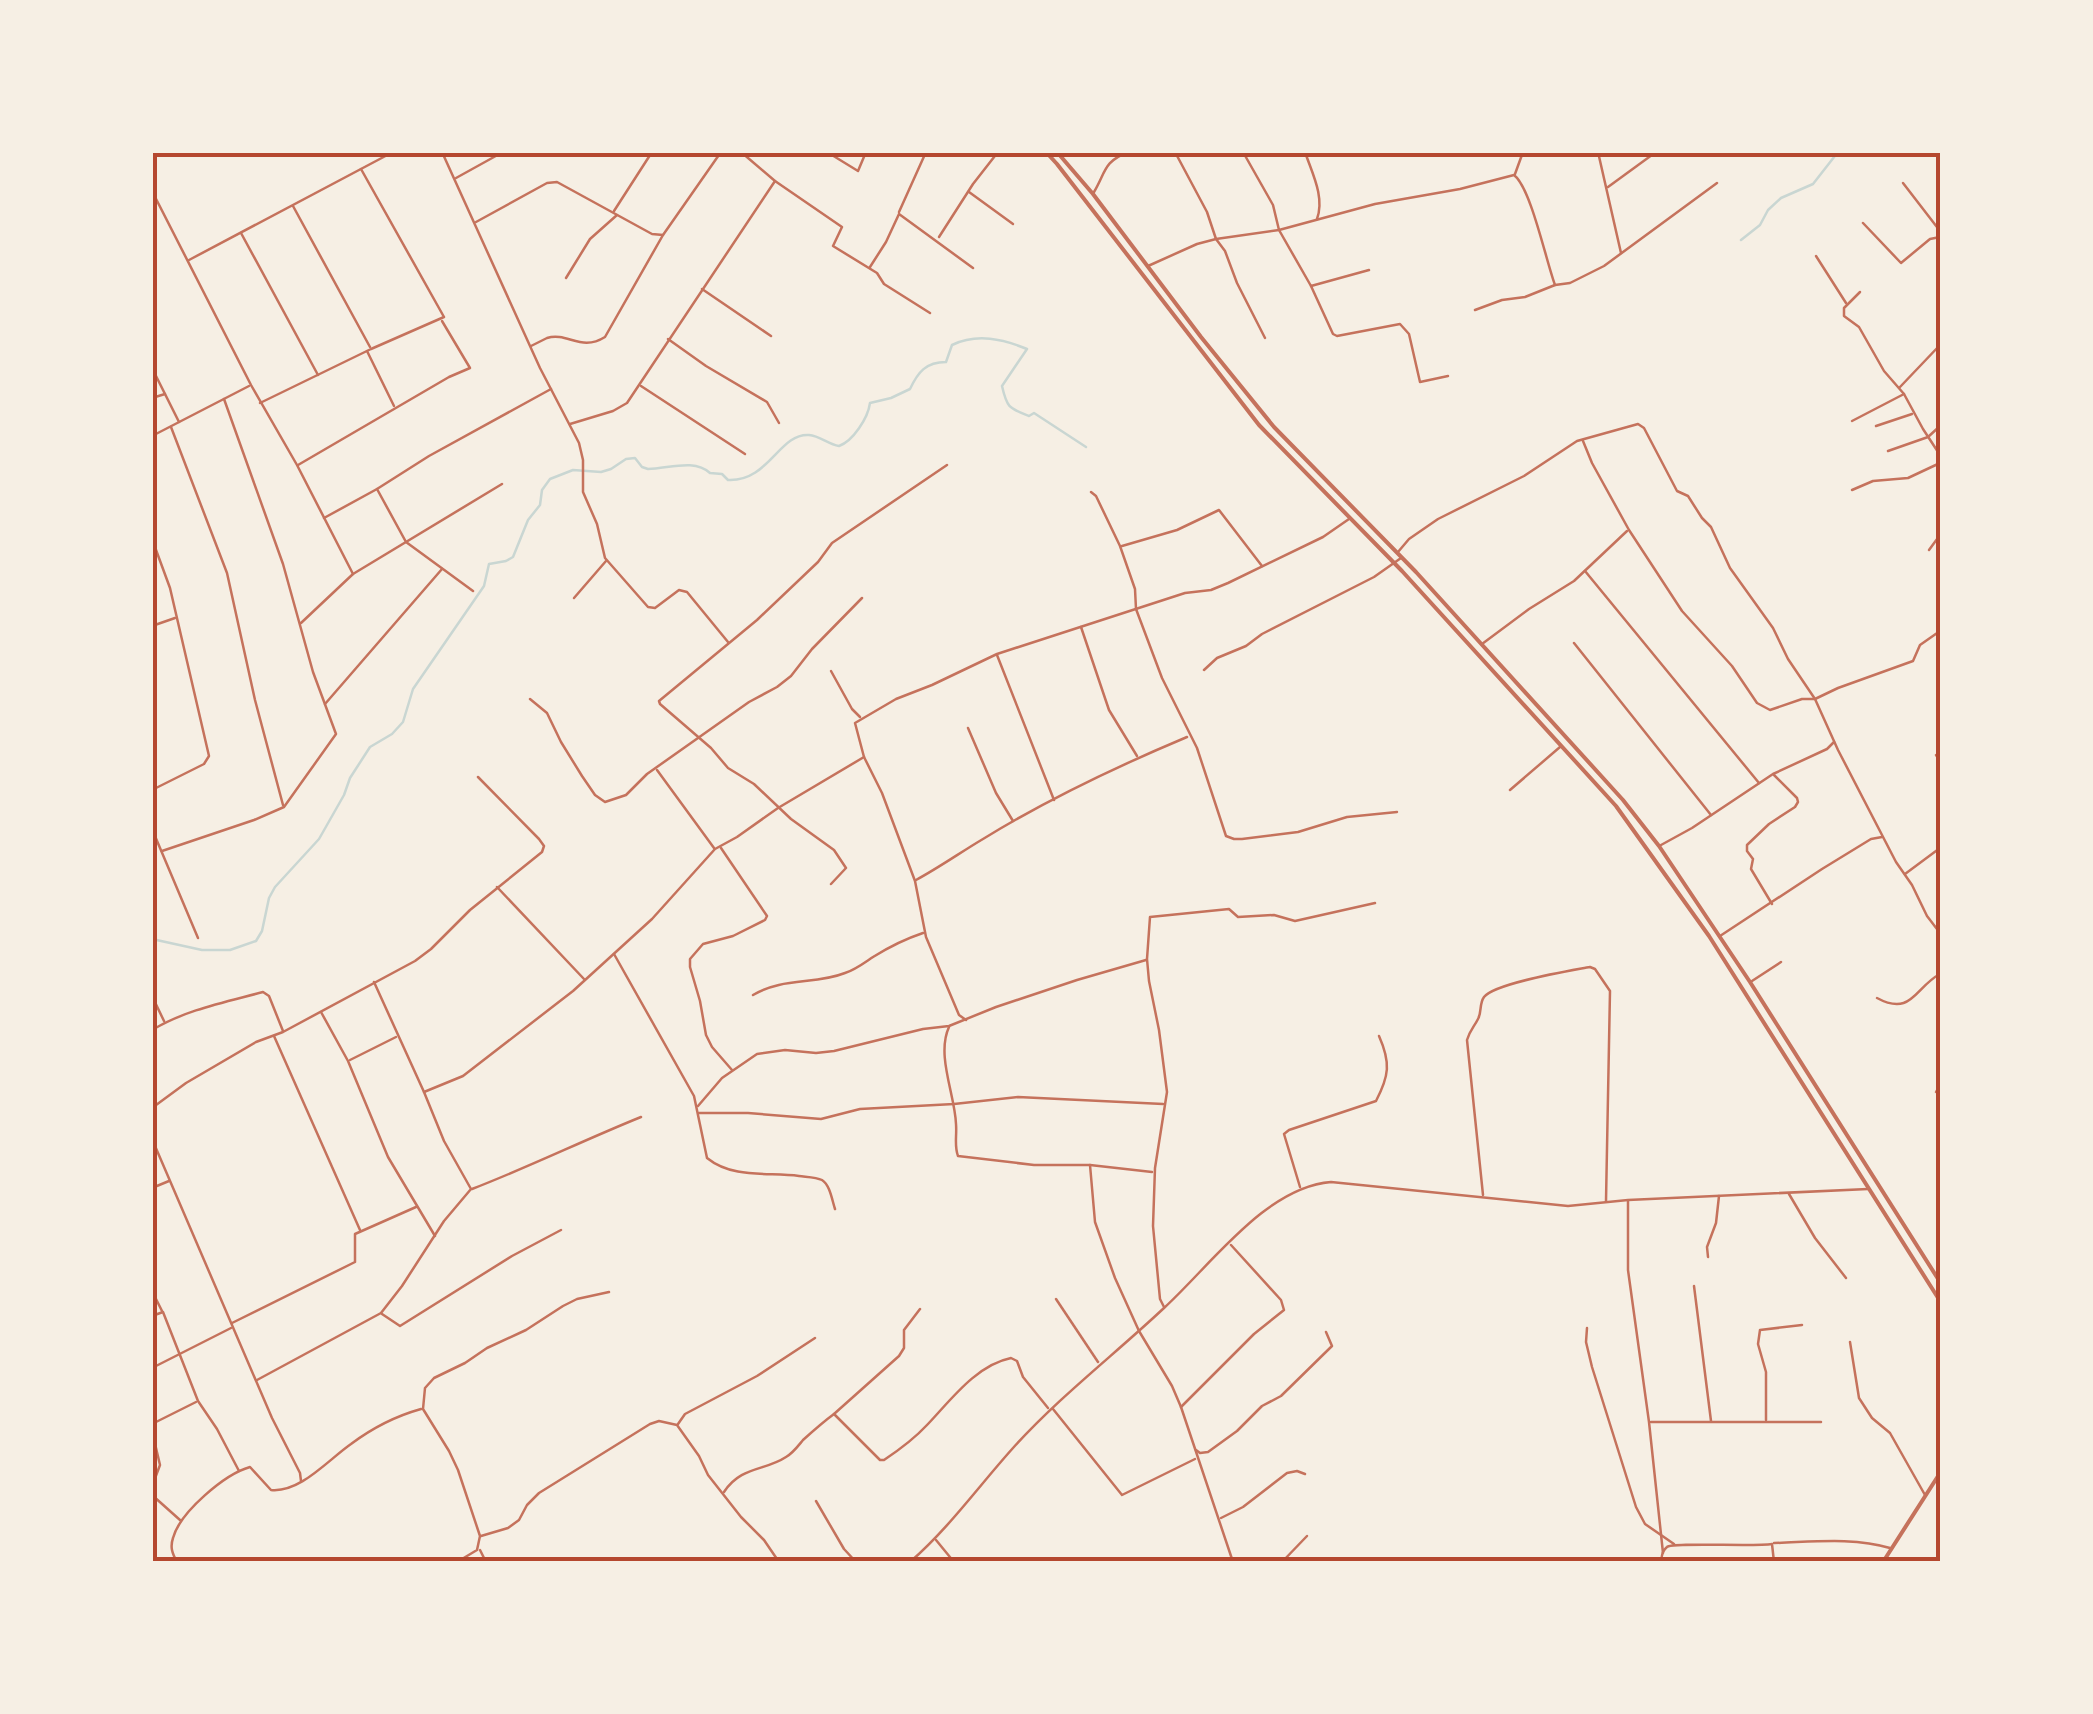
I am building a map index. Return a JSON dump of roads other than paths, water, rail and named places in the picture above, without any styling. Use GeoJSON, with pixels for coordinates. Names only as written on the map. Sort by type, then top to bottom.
{"type":"FeatureCollection","features":[{"type":"Feature","properties":{"kind":"street"},"geometry":{"type":"LineString","coordinates":[[188,261],[394,152]]}},
{"type":"Feature","properties":{"kind":"street"},"geometry":{"type":"LineString","coordinates":[[442,152],[581,450],[583,492],[597,524],[606,561],[648,607],[655,608],[685,590],[728,642]]}},
{"type":"Feature","properties":{"kind":"street"},"geometry":{"type":"LineString","coordinates":[[455,178],[503,152]]}},
{"type":"Feature","properties":{"kind":"street"},"geometry":{"type":"LineString","coordinates":[[566,278],[590,238],[615,214],[652,152]]}},
{"type":"Feature","properties":{"kind":"street"},"geometry":{"type":"LineString","coordinates":[[530,347],[552,338],[582,344],[601,341],[664,234],[721,152]]}},
{"type":"Feature","properties":{"kind":"street"},"geometry":{"type":"LineString","coordinates":[[741,152],[842,227],[833,246],[930,313]]}},
{"type":"Feature","properties":{"kind":"street"},"geometry":{"type":"LineString","coordinates":[[827,152],[858,171],[866,152]]}},
{"type":"Feature","properties":{"kind":"street"},"geometry":{"type":"LineString","coordinates":[[869,269],[886,242],[926,152]]}},
{"type":"Feature","properties":{"kind":"street"},"geometry":{"type":"LineString","coordinates":[[937,240],[998,152]]}},
{"type":"Feature","properties":{"kind":"street"},"geometry":{"type":"LineString","coordinates":[[1046,152],[1259,425],[1394,563],[1616,806],[1709,936],[1940,1301]]}},
{"type":"Feature","properties":{"kind":"street"},"geometry":{"type":"LineString","coordinates":[[1056,152],[1274,427],[1585,756],[1659,846],[1940,1282]]}},
{"type":"Feature","properties":{"kind":"street"},"geometry":{"type":"LineString","coordinates":[[1093,194],[1102,180],[1104,167],[1128,152]]}},
{"type":"Feature","properties":{"kind":"street"},"geometry":{"type":"LineString","coordinates":[[1176,152],[1266,338]]}},
{"type":"Feature","properties":{"kind":"street"},"geometry":{"type":"LineString","coordinates":[[1243,152],[1333,334],[1400,324],[1409,334],[1420,382],[1448,376]]}},
{"type":"Feature","properties":{"kind":"street"},"geometry":{"type":"LineString","coordinates":[[1305,152],[1317,185],[1317,220]]}},
{"type":"Feature","properties":{"kind":"street"},"geometry":{"type":"LineString","coordinates":[[1598,152],[1621,254]]}},
{"type":"Feature","properties":{"kind":"street"},"geometry":{"type":"LineString","coordinates":[[1606,188],[1656,152]]}},
{"type":"Feature","properties":{"kind":"street"},"geometry":{"type":"LineString","coordinates":[[1514,175],[1522,154]]}},
{"type":"Feature","properties":{"kind":"street"},"geometry":{"type":"LineString","coordinates":[[297,466],[470,368],[361,170]]}},
{"type":"Feature","properties":{"kind":"street"},"geometry":{"type":"LineString","coordinates":[[1147,267],[1216,239],[1279,230],[1375,204],[1514,175],[1520,178],[1528,196],[1555,286]]}},
{"type":"Feature","properties":{"kind":"street"},"geometry":{"type":"LineString","coordinates":[[568,424],[627,403],[776,181]]}},
{"type":"Feature","properties":{"kind":"street"},"geometry":{"type":"LineString","coordinates":[[475,223],[555,182],[652,234],[664,234]]}},
{"type":"Feature","properties":{"kind":"street"},"geometry":{"type":"LineString","coordinates":[[1475,310],[1570,283],[1604,266],[1717,183]]}},
{"type":"Feature","properties":{"kind":"street"},"geometry":{"type":"LineString","coordinates":[[1903,183],[1940,231]]}},
{"type":"Feature","properties":{"kind":"street"},"geometry":{"type":"LineString","coordinates":[[968,191],[1013,224]]}},
{"type":"Feature","properties":{"kind":"street"},"geometry":{"type":"LineString","coordinates":[[152,192],[250,385],[353,574]]}},
{"type":"Feature","properties":{"kind":"street"},"geometry":{"type":"LineString","coordinates":[[293,206],[395,408]]}},
{"type":"Feature","properties":{"kind":"street"},"geometry":{"type":"LineString","coordinates":[[898,214],[974,268]]}},
{"type":"Feature","properties":{"kind":"street"},"geometry":{"type":"LineString","coordinates":[[1863,223],[1901,263],[1930,239],[1940,237]]}},
{"type":"Feature","properties":{"kind":"street"},"geometry":{"type":"LineString","coordinates":[[242,233],[318,376]]}},
{"type":"Feature","properties":{"kind":"street"},"geometry":{"type":"LineString","coordinates":[[652,234],[654,250]]}},
{"type":"Feature","properties":{"kind":"street"},"geometry":{"type":"LineString","coordinates":[[1120,246],[1126,240]]}},
{"type":"Feature","properties":{"kind":"street"},"geometry":{"type":"LineString","coordinates":[[1816,256],[1847,304]]}},
{"type":"Feature","properties":{"kind":"street"},"geometry":{"type":"LineString","coordinates":[[1311,286],[1369,270]]}},
{"type":"Feature","properties":{"kind":"street"},"geometry":{"type":"LineString","coordinates":[[702,289],[772,336]]}},
{"type":"Feature","properties":{"kind":"street"},"geometry":{"type":"LineString","coordinates":[[1860,292],[1844,308],[1844,316],[1859,327],[1940,456]]}},
{"type":"Feature","properties":{"kind":"street"},"geometry":{"type":"LineString","coordinates":[[260,403],[442,320]]}},
{"type":"Feature","properties":{"kind":"street"},"geometry":{"type":"LineString","coordinates":[[668,339],[767,402],[780,424]]}},
{"type":"Feature","properties":{"kind":"street"},"geometry":{"type":"LineString","coordinates":[[1899,388],[1940,344]]}},
{"type":"Feature","properties":{"kind":"street"},"geometry":{"type":"LineString","coordinates":[[152,368],[179,423]]}},
{"type":"Feature","properties":{"kind":"street"},"geometry":{"type":"LineString","coordinates":[[152,436],[250,385]]}},
{"type":"Feature","properties":{"kind":"street"},"geometry":{"type":"LineString","coordinates":[[639,385],[745,454]]}},
{"type":"Feature","properties":{"kind":"street"},"geometry":{"type":"LineString","coordinates":[[323,519],[551,390]]}},
{"type":"Feature","properties":{"kind":"street"},"geometry":{"type":"LineString","coordinates":[[152,398],[166,394]]}},
{"type":"Feature","properties":{"kind":"street"},"geometry":{"type":"LineString","coordinates":[[1852,421],[1904,394]]}},
{"type":"Feature","properties":{"kind":"street"},"geometry":{"type":"LineString","coordinates":[[162,851],[284,807],[334,738],[334,726],[324,705],[283,564],[224,399]]}},
{"type":"Feature","properties":{"kind":"street"},"geometry":{"type":"LineString","coordinates":[[1876,426],[1914,414]]}},
{"type":"Feature","properties":{"kind":"street"},"geometry":{"type":"LineString","coordinates":[[1204,670],[1218,658],[1374,576],[1394,563],[1409,540],[1472,500],[1524,476],[1582,439],[1638,424],[1644,428],[1677,492],[1688,496],[1711,527],[1730,568],[1815,699],[1883,837],[1940,933]]}},
{"type":"Feature","properties":{"kind":"street"},"geometry":{"type":"LineString","coordinates":[[1888,452],[1928,437],[1940,426]]}},
{"type":"Feature","properties":{"kind":"street"},"geometry":{"type":"LineString","coordinates":[[171,427],[227,574],[284,807]]}},
{"type":"Feature","properties":{"kind":"street"},"geometry":{"type":"LineString","coordinates":[[1582,439],[1628,530],[1682,611],[1732,666],[1757,702],[1770,710],[1802,699],[1815,699],[1913,661],[1920,644],[1940,631]]}},
{"type":"Feature","properties":{"kind":"street"},"geometry":{"type":"LineString","coordinates":[[1852,490],[1873,481],[1908,478],[1940,463]]}},
{"type":"Feature","properties":{"kind":"street"},"geometry":{"type":"LineString","coordinates":[[831,884],[846,868],[834,850],[778,808],[754,784],[728,768],[659,701],[757,620],[818,562],[832,543],[947,465]]}},
{"type":"Feature","properties":{"kind":"street"},"geometry":{"type":"LineString","coordinates":[[300,624],[353,574],[502,484]]}},
{"type":"Feature","properties":{"kind":"street"},"geometry":{"type":"LineString","coordinates":[[376,490],[406,542],[473,591]]}},
{"type":"Feature","properties":{"kind":"street"},"geometry":{"type":"LineString","coordinates":[[1092,492],[1120,546],[1135,589],[1136,608],[1162,678],[1199,754],[1224,833],[1229,838],[1242,839],[1298,832],[1347,817],[1397,812]]}},
{"type":"Feature","properties":{"kind":"street"},"geometry":{"type":"LineString","coordinates":[[1120,546],[1176,530],[1219,510],[1262,566]]}},
{"type":"Feature","properties":{"kind":"street"},"geometry":{"type":"LineString","coordinates":[[966,1020],[959,1015],[925,932],[915,881],[882,792],[864,757],[855,725],[896,699],[997,654],[1185,593],[1211,590],[1332,532],[1350,518]]}},
{"type":"Feature","properties":{"kind":"street"},"geometry":{"type":"LineString","coordinates":[[1482,644],[1574,582],[1628,530]]}},
{"type":"Feature","properties":{"kind":"street"},"geometry":{"type":"LineString","coordinates":[[1929,550],[1940,535]]}},
{"type":"Feature","properties":{"kind":"street"},"geometry":{"type":"LineString","coordinates":[[152,539],[170,588],[210,756],[204,764],[152,790]]}},
{"type":"Feature","properties":{"kind":"street"},"geometry":{"type":"LineString","coordinates":[[574,598],[606,561]]}},
{"type":"Feature","properties":{"kind":"street"},"geometry":{"type":"LineString","coordinates":[[324,705],[442,569]]}},
{"type":"Feature","properties":{"kind":"street"},"geometry":{"type":"LineString","coordinates":[[1585,571],[1759,783]]}},
{"type":"Feature","properties":{"kind":"street"},"geometry":{"type":"LineString","coordinates":[[530,699],[547,713],[595,795],[602,801],[621,798],[647,774],[791,676],[812,648],[862,598]]}},
{"type":"Feature","properties":{"kind":"street"},"geometry":{"type":"LineString","coordinates":[[152,626],[177,617]]}},
{"type":"Feature","properties":{"kind":"street"},"geometry":{"type":"LineString","coordinates":[[1081,625],[1108,710],[1138,758]]}},
{"type":"Feature","properties":{"kind":"street"},"geometry":{"type":"LineString","coordinates":[[1574,642],[1711,815]]}},
{"type":"Feature","properties":{"kind":"street"},"geometry":{"type":"LineString","coordinates":[[997,654],[1054,800]]}},
{"type":"Feature","properties":{"kind":"street"},"geometry":{"type":"LineString","coordinates":[[831,672],[861,718]]}},
{"type":"Feature","properties":{"kind":"street"},"geometry":{"type":"LineString","coordinates":[[968,728],[996,793],[1014,822]]}},
{"type":"Feature","properties":{"kind":"street"},"geometry":{"type":"LineString","coordinates":[[915,881],[1054,800],[1190,736]]}},
{"type":"Feature","properties":{"kind":"street"},"geometry":{"type":"LineString","coordinates":[[1659,846],[1774,774],[1827,749],[1834,741]]}},
{"type":"Feature","properties":{"kind":"street"},"geometry":{"type":"LineString","coordinates":[[1510,790],[1561,746]]}},
{"type":"Feature","properties":{"kind":"street"},"geometry":{"type":"LineString","coordinates":[[1827,749],[1838,750]]}},
{"type":"Feature","properties":{"kind":"street"},"geometry":{"type":"LineString","coordinates":[[1936,755],[1940,761]]}},
{"type":"Feature","properties":{"kind":"street"},"geometry":{"type":"LineString","coordinates":[[1576,762],[1585,756]]}},
{"type":"Feature","properties":{"kind":"street"},"geometry":{"type":"LineString","coordinates":[[424,1092],[463,1076],[585,980],[673,898],[702,861],[718,848],[864,757]]}},
{"type":"Feature","properties":{"kind":"street"},"geometry":{"type":"LineString","coordinates":[[657,769],[767,916],[733,936],[703,944],[690,958],[706,1035],[732,1070]]}},
{"type":"Feature","properties":{"kind":"street"},"geometry":{"type":"LineString","coordinates":[[1772,904],[1751,868],[1753,859],[1747,846],[1798,802],[1774,774]]}},
{"type":"Feature","properties":{"kind":"street"},"geometry":{"type":"LineString","coordinates":[[152,1108],[256,1042],[283,1032],[423,955],[542,852],[544,846],[478,778]]}},
{"type":"Feature","properties":{"kind":"street"},"geometry":{"type":"LineString","coordinates":[[152,828],[198,938]]}},
{"type":"Feature","properties":{"kind":"street"},"geometry":{"type":"LineString","coordinates":[[1720,936],[1822,869],[1883,837]]}},
{"type":"Feature","properties":{"kind":"street"},"geometry":{"type":"LineString","coordinates":[[1904,874],[1940,848]]}},
{"type":"Feature","properties":{"kind":"street"},"geometry":{"type":"LineString","coordinates":[[497,887],[585,980]]}},
{"type":"Feature","properties":{"kind":"street"},"geometry":{"type":"LineString","coordinates":[[1164,1308],[1154,1254],[1153,1171],[1167,1092],[1148,960],[1150,917],[1229,909],[1238,917],[1274,915],[1295,921],[1374,903]]}},
{"type":"Feature","properties":{"kind":"street"},"geometry":{"type":"LineString","coordinates":[[753,996],[763,989],[790,982],[848,973],[898,942],[925,932]]}},
{"type":"Feature","properties":{"kind":"street"},"geometry":{"type":"LineString","coordinates":[[614,954],[698,1106],[706,1156],[711,1162],[743,1174],[787,1174],[822,1180],[836,1208]]}},
{"type":"Feature","properties":{"kind":"street"},"geometry":{"type":"LineString","coordinates":[[698,1106],[722,1078],[757,1054],[834,1051],[949,1026],[1077,980],[1148,960]]}},
{"type":"Feature","properties":{"kind":"street"},"geometry":{"type":"LineString","coordinates":[[1750,982],[1781,962]]}},
{"type":"Feature","properties":{"kind":"street"},"geometry":{"type":"LineString","coordinates":[[1483,1196],[1467,1040],[1480,1018],[1482,1000],[1504,986],[1590,967],[1610,992],[1606,1202]]}},
{"type":"Feature","properties":{"kind":"street"},"geometry":{"type":"LineString","coordinates":[[1877,998],[1893,1006],[1919,995],[1940,974]]}},
{"type":"Feature","properties":{"kind":"street"},"geometry":{"type":"LineString","coordinates":[[374,982],[444,1141],[471,1189]]}},
{"type":"Feature","properties":{"kind":"street"},"geometry":{"type":"LineString","coordinates":[[152,1030],[263,992],[269,996],[283,1032]]}},
{"type":"Feature","properties":{"kind":"street"},"geometry":{"type":"LineString","coordinates":[[152,996],[164,1023]]}},
{"type":"Feature","properties":{"kind":"street"},"geometry":{"type":"LineString","coordinates":[[320,1011],[348,1061],[388,1157],[435,1236]]}},
{"type":"Feature","properties":{"kind":"street"},"geometry":{"type":"LineString","coordinates":[[956,1023],[959,1015]]}},
{"type":"Feature","properties":{"kind":"street"},"geometry":{"type":"LineString","coordinates":[[949,1026],[945,1038],[948,1085],[954,1104],[958,1156],[1034,1165],[1090,1164],[1153,1171]]}},
{"type":"Feature","properties":{"kind":"street"},"geometry":{"type":"LineString","coordinates":[[274,1035],[360,1231]]}},
{"type":"Feature","properties":{"kind":"street"},"geometry":{"type":"LineString","coordinates":[[348,1061],[398,1036]]}},
{"type":"Feature","properties":{"kind":"street"},"geometry":{"type":"LineString","coordinates":[[1301,1188],[1284,1134],[1376,1101],[1388,1069],[1379,1036]]}},
{"type":"Feature","properties":{"kind":"street"},"geometry":{"type":"LineString","coordinates":[[1802,1083],[1811,1078]]}},
{"type":"Feature","properties":{"kind":"street"},"geometry":{"type":"LineString","coordinates":[[1936,1092],[1940,1086]]}},
{"type":"Feature","properties":{"kind":"street"},"geometry":{"type":"LineString","coordinates":[[699,1113],[821,1119],[860,1109],[1018,1097],[1165,1104]]}},
{"type":"Feature","properties":{"kind":"street"},"geometry":{"type":"LineString","coordinates":[[257,1380],[381,1313],[471,1189],[641,1118]]}},
{"type":"Feature","properties":{"kind":"street"},"geometry":{"type":"LineString","coordinates":[[152,1139],[301,1481]]}},
{"type":"Feature","properties":{"kind":"street"},"geometry":{"type":"LineString","coordinates":[[1090,1164],[1095,1222],[1115,1278],[1138,1330],[1181,1407],[1233,1562]]}},
{"type":"Feature","properties":{"kind":"street"},"geometry":{"type":"LineString","coordinates":[[152,1188],[169,1181]]}},
{"type":"Feature","properties":{"kind":"street"},"geometry":{"type":"LineString","coordinates":[[910,1562],[956,1517],[1051,1409],[1274,1202],[1301,1188],[1332,1182],[1568,1206],[1869,1189]]}},
{"type":"Feature","properties":{"kind":"street"},"geometry":{"type":"LineString","coordinates":[[1789,1193],[1814,1238],[1846,1278]]}},
{"type":"Feature","properties":{"kind":"street"},"geometry":{"type":"LineString","coordinates":[[1708,1257],[1719,1196]]}},
{"type":"Feature","properties":{"kind":"street"},"geometry":{"type":"LineString","coordinates":[[1628,1200],[1628,1270],[1649,1422],[1661,1562]]}},
{"type":"Feature","properties":{"kind":"street"},"geometry":{"type":"LineString","coordinates":[[152,1368],[355,1262],[355,1234],[417,1207]]}},
{"type":"Feature","properties":{"kind":"street"},"geometry":{"type":"LineString","coordinates":[[381,1313],[400,1326],[561,1230]]}},
{"type":"Feature","properties":{"kind":"street"},"geometry":{"type":"LineString","coordinates":[[1181,1407],[1254,1334],[1284,1310],[1280,1300],[1230,1244]]}},
{"type":"Feature","properties":{"kind":"street"},"geometry":{"type":"LineString","coordinates":[[1694,1286],[1711,1422]]}},
{"type":"Feature","properties":{"kind":"street"},"geometry":{"type":"LineString","coordinates":[[152,1291],[198,1401],[239,1471]]}},
{"type":"Feature","properties":{"kind":"street"},"geometry":{"type":"LineString","coordinates":[[486,1562],[458,1470],[422,1409],[425,1388],[434,1378],[563,1306],[609,1292]]}},
{"type":"Feature","properties":{"kind":"street"},"geometry":{"type":"LineString","coordinates":[[1056,1298],[1099,1364]]}},
{"type":"Feature","properties":{"kind":"street"},"geometry":{"type":"LineString","coordinates":[[722,1494],[729,1484],[787,1457],[901,1354],[904,1330],[920,1309]]}},
{"type":"Feature","properties":{"kind":"street"},"geometry":{"type":"LineString","coordinates":[[152,1316],[163,1312]]}},
{"type":"Feature","properties":{"kind":"street"},"geometry":{"type":"LineString","coordinates":[[1766,1422],[1766,1372],[1758,1344],[1760,1330],[1802,1325]]}},
{"type":"Feature","properties":{"kind":"street"},"geometry":{"type":"LineString","coordinates":[[1587,1328],[1592,1367],[1636,1507],[1645,1524],[1674,1544]]}},
{"type":"Feature","properties":{"kind":"street"},"geometry":{"type":"LineString","coordinates":[[1195,1450],[1210,1451],[1238,1431],[1262,1406],[1281,1396],[1332,1346],[1326,1332]]}},
{"type":"Feature","properties":{"kind":"street"},"geometry":{"type":"LineString","coordinates":[[677,1425],[685,1414],[757,1376],[815,1338]]}},
{"type":"Feature","properties":{"kind":"street"},"geometry":{"type":"LineString","coordinates":[[1850,1342],[1859,1398],[1868,1413],[1890,1433],[1926,1496]]}},
{"type":"Feature","properties":{"kind":"street"},"geometry":{"type":"LineString","coordinates":[[834,1414],[884,1460],[917,1435],[975,1376],[1011,1358],[1122,1495],[1198,1458]]}},
{"type":"Feature","properties":{"kind":"street"},"geometry":{"type":"LineString","coordinates":[[152,1424],[198,1401]]}},
{"type":"Feature","properties":{"kind":"street"},"geometry":{"type":"LineString","coordinates":[[176,1562],[172,1540],[181,1521],[212,1488],[239,1471],[250,1467],[273,1492],[301,1481],[352,1442],[384,1424],[422,1409]]}},
{"type":"Feature","properties":{"kind":"street"},"geometry":{"type":"LineString","coordinates":[[480,1536],[508,1528],[520,1520],[527,1505],[540,1493],[658,1421],[677,1425],[708,1476],[779,1562]]}},
{"type":"Feature","properties":{"kind":"street"},"geometry":{"type":"LineString","coordinates":[[1649,1422],[1820,1422]]}},
{"type":"Feature","properties":{"kind":"street"},"geometry":{"type":"LineString","coordinates":[[152,1431],[160,1461],[154,1496],[181,1521]]}},
{"type":"Feature","properties":{"kind":"street"},"geometry":{"type":"LineString","coordinates":[[1220,1519],[1243,1507],[1287,1472],[1304,1474]]}},
{"type":"Feature","properties":{"kind":"street"},"geometry":{"type":"LineString","coordinates":[[1884,1562],[1940,1472]]}},
{"type":"Feature","properties":{"kind":"street"},"geometry":{"type":"LineString","coordinates":[[300,1473],[311,1474]]}},
{"type":"Feature","properties":{"kind":"street"},"geometry":{"type":"LineString","coordinates":[[714,1484],[729,1484]]}},
{"type":"Feature","properties":{"kind":"street"},"geometry":{"type":"LineString","coordinates":[[816,1501],[856,1562]]}},
{"type":"Feature","properties":{"kind":"street"},"geometry":{"type":"LineString","coordinates":[[1282,1562],[1307,1536]]}},
{"type":"Feature","properties":{"kind":"street"},"geometry":{"type":"LineString","coordinates":[[934,1539],[954,1562]]}},
{"type":"Feature","properties":{"kind":"street"},"geometry":{"type":"LineString","coordinates":[[1662,1553],[1674,1544],[1848,1542],[1892,1548]]}},
{"type":"Feature","properties":{"kind":"street"},"geometry":{"type":"LineString","coordinates":[[1772,1544],[1774,1562]]}},
{"type":"Feature","properties":{"kind":"street"},"geometry":{"type":"LineString","coordinates":[[456,1562],[479,1548]]}},
{"type":"Feature","properties":{"kind":"waterway"},"geometry":{"type":"LineString","coordinates":[[1741,240],[1760,225],[1781,198],[1813,184],[1838,152]]}},
{"type":"Feature","properties":{"kind":"waterway"},"geometry":{"type":"LineString","coordinates":[[152,939],[202,950],[230,950],[256,941],[275,887],[319,839],[370,747],[403,722],[413,689],[484,586],[489,564],[513,557],[550,479],[573,470],[601,472],[635,458],[648,469],[689,465],[722,474],[728,480],[742,479],[754,474],[799,436],[809,435],[839,446],[859,428],[870,403],[910,389],[924,369],[946,362],[952,345],[980,338],[1027,349],[1002,386],[1010,406],[1029,416],[1034,413],[1086,447]]}}]}
